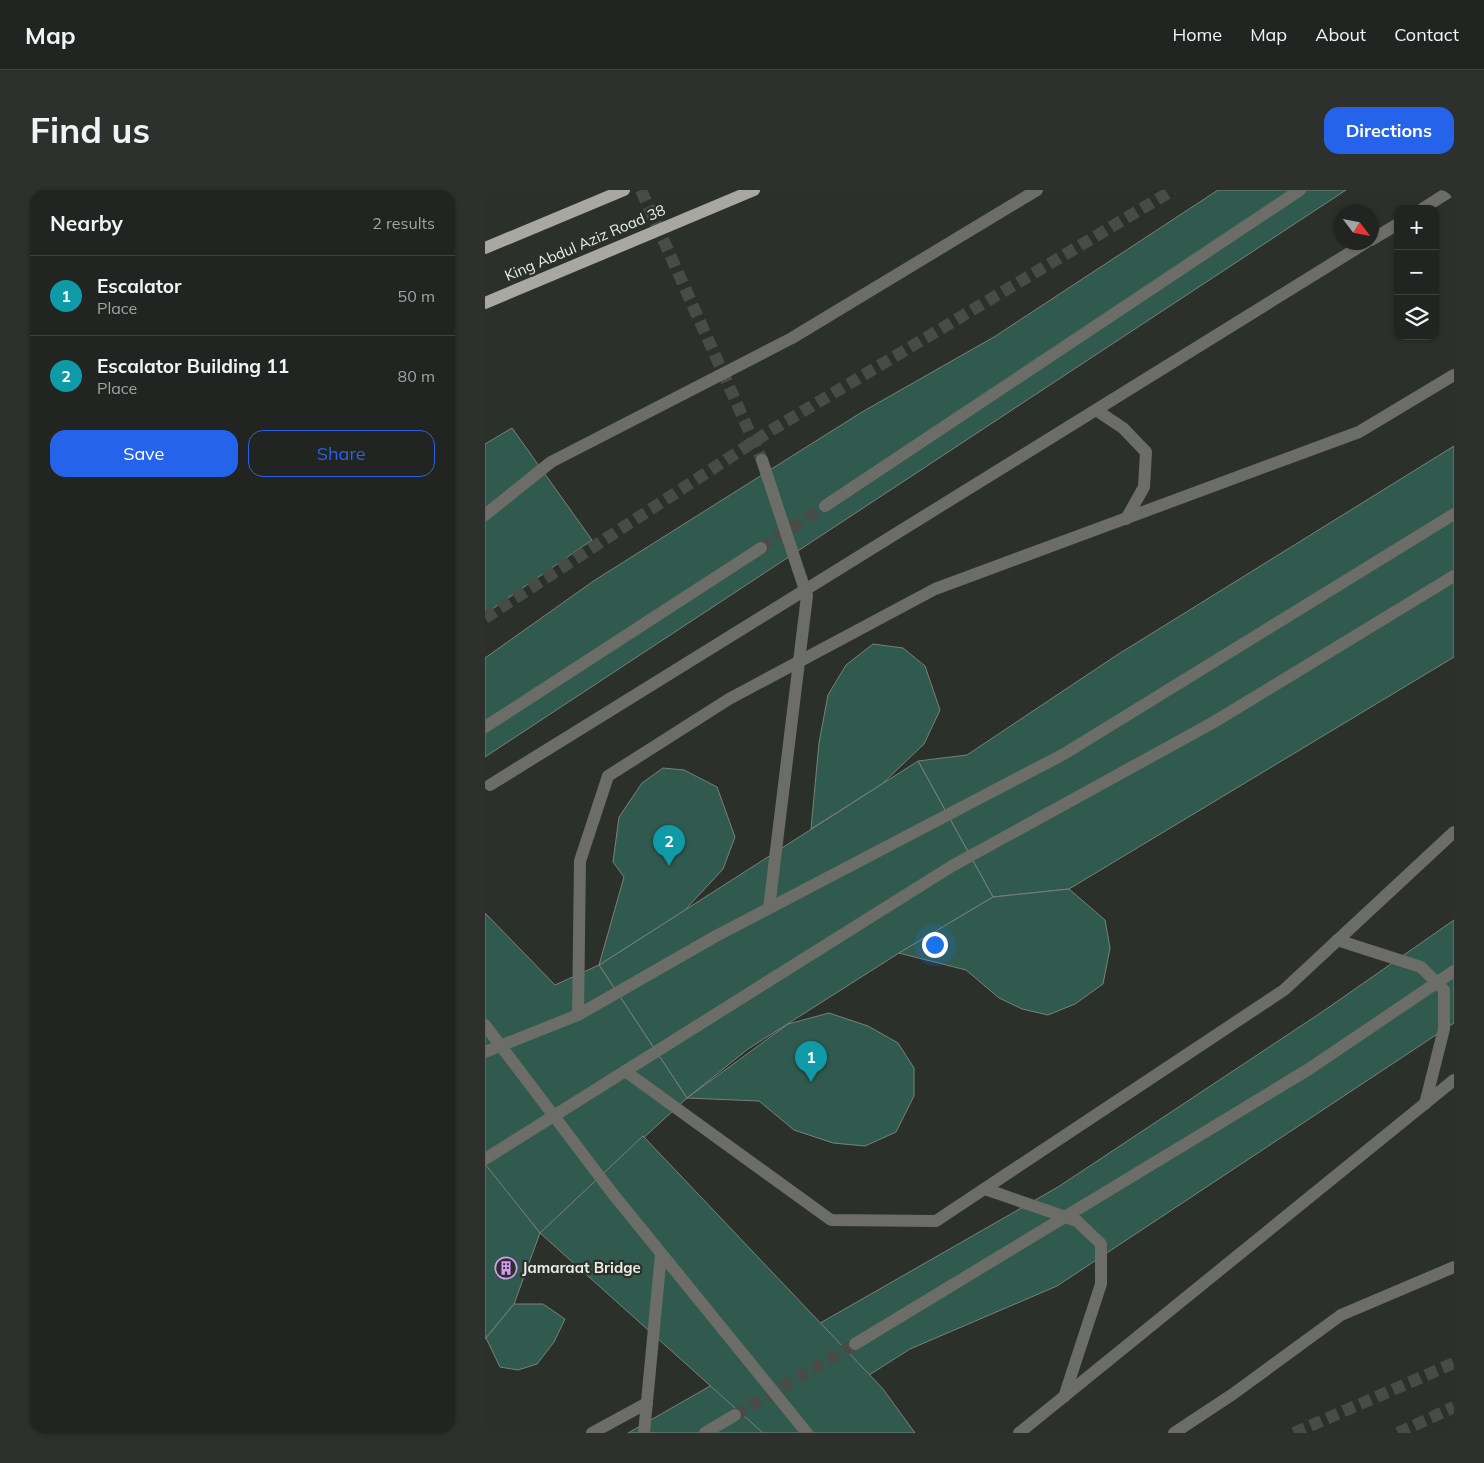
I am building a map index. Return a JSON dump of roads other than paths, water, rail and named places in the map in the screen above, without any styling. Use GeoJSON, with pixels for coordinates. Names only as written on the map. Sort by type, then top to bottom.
{"type":"FeatureCollection","features":[{"type":"Feature","properties":{"kind":"main road"},"geometry":{"type":"LineString","coordinates":[[485,248],[624,190]]}},
{"type":"Feature","properties":{"kind":"main road","name":"King Abdul Aziz Road 38"},"geometry":{"type":"LineString","coordinates":[[485,303],[754,190]]}},
{"type":"Feature","properties":{"kind":"street"},"geometry":{"type":"LineString","coordinates":[[485,515],[551,462],[792,338],[1037,190]]}},
{"type":"Feature","properties":{"kind":"street"},"geometry":{"type":"LineString","coordinates":[[825,506],[1300,190]]}},
{"type":"Feature","properties":{"kind":"street"},"geometry":{"type":"LineString","coordinates":[[1428,205],[1452,190]]}},
{"type":"Feature","properties":{"kind":"street"},"geometry":{"type":"LineString","coordinates":[[1379,235],[1394,226]]}},
{"type":"Feature","properties":{"kind":"street"},"geometry":{"type":"LineString","coordinates":[[490,785],[1354,250]]}},
{"type":"Feature","properties":{"kind":"street"},"geometry":{"type":"LineString","coordinates":[[578,1015],[580,861],[608,776],[729,699],[935,589],[1359,432],[1454,375]]}},
{"type":"Feature","properties":{"kind":"street"},"geometry":{"type":"LineString","coordinates":[[1096,410],[1123,428],[1146,452],[1144,487],[1126,519]]}},
{"type":"Feature","properties":{"kind":"street"},"geometry":{"type":"LineString","coordinates":[[762,460],[807,596],[769,908]]}},
{"type":"Feature","properties":{"kind":"street"},"geometry":{"type":"LineString","coordinates":[[485,1052],[578,1015],[769,908],[1064,754],[1454,514]]}},
{"type":"Feature","properties":{"kind":"street"},"geometry":{"type":"LineString","coordinates":[[485,727],[761,548]]}},
{"type":"Feature","properties":{"kind":"street"},"geometry":{"type":"LineString","coordinates":[[485,1159],[952,866],[1214,722],[1454,576]]}},
{"type":"Feature","properties":{"kind":"street"},"geometry":{"type":"LineString","coordinates":[[625,1071],[831,1220],[936,1221],[1284,990],[1454,832]]}},
{"type":"Feature","properties":{"kind":"street"},"geometry":{"type":"LineString","coordinates":[[1337,940],[1421,967],[1444,990],[1445,1029],[1425,1104]]}},
{"type":"Feature","properties":{"kind":"street"},"geometry":{"type":"LineString","coordinates":[[855,1344],[1309,1069],[1454,971]]}},
{"type":"Feature","properties":{"kind":"street"},"geometry":{"type":"LineString","coordinates":[[485,1024],[613,1194],[807,1433]]}},
{"type":"Feature","properties":{"kind":"street"},"geometry":{"type":"LineString","coordinates":[[1019,1433],[1454,1080]]}},
{"type":"Feature","properties":{"kind":"street"},"geometry":{"type":"LineString","coordinates":[[985,1189],[1077,1221],[1101,1244],[1101,1284],[1064,1397]]}},
{"type":"Feature","properties":{"kind":"street"},"geometry":{"type":"LineString","coordinates":[[644,1433],[661,1254]]}},
{"type":"Feature","properties":{"kind":"street"},"geometry":{"type":"LineString","coordinates":[[1174,1433],[1233,1394],[1341,1315],[1454,1267]]}},
{"type":"Feature","properties":{"kind":"street"},"geometry":{"type":"LineString","coordinates":[[592,1433],[647,1403]]}},
{"type":"Feature","properties":{"kind":"street"},"geometry":{"type":"LineString","coordinates":[[705,1433],[735,1415]]}},
{"type":"Feature","properties":{"kind":"tunnel"},"geometry":{"type":"LineString","coordinates":[[641,190],[762,460]]}},
{"type":"Feature","properties":{"kind":"tunnel"},"geometry":{"type":"LineString","coordinates":[[485,618],[770,431],[1173,190]]}},
{"type":"Feature","properties":{"kind":"tunnel"},"geometry":{"type":"LineString","coordinates":[[761,548],[825,506]]}},
{"type":"Feature","properties":{"kind":"tunnel"},"geometry":{"type":"LineString","coordinates":[[735,1415],[855,1344]]}},
{"type":"Feature","properties":{"kind":"tunnel"},"geometry":{"type":"LineString","coordinates":[[1294,1433],[1454,1363]]}},
{"type":"Feature","properties":{"kind":"tunnel"},"geometry":{"type":"LineString","coordinates":[[1398,1433],[1454,1407]]}},
{"type":"Feature","properties":{"kind":"place","name":"Escalator Building 11"},"geometry":{"type":"Point","coordinates":[669,866]}},
{"type":"Feature","properties":{"kind":"place","name":"Escalator"},"geometry":{"type":"Point","coordinates":[811,1082]}},
{"type":"Feature","properties":{"kind":"place","name":"Jamaraat Bridge"},"geometry":{"type":"Point","coordinates":[506,1268]}}]}
